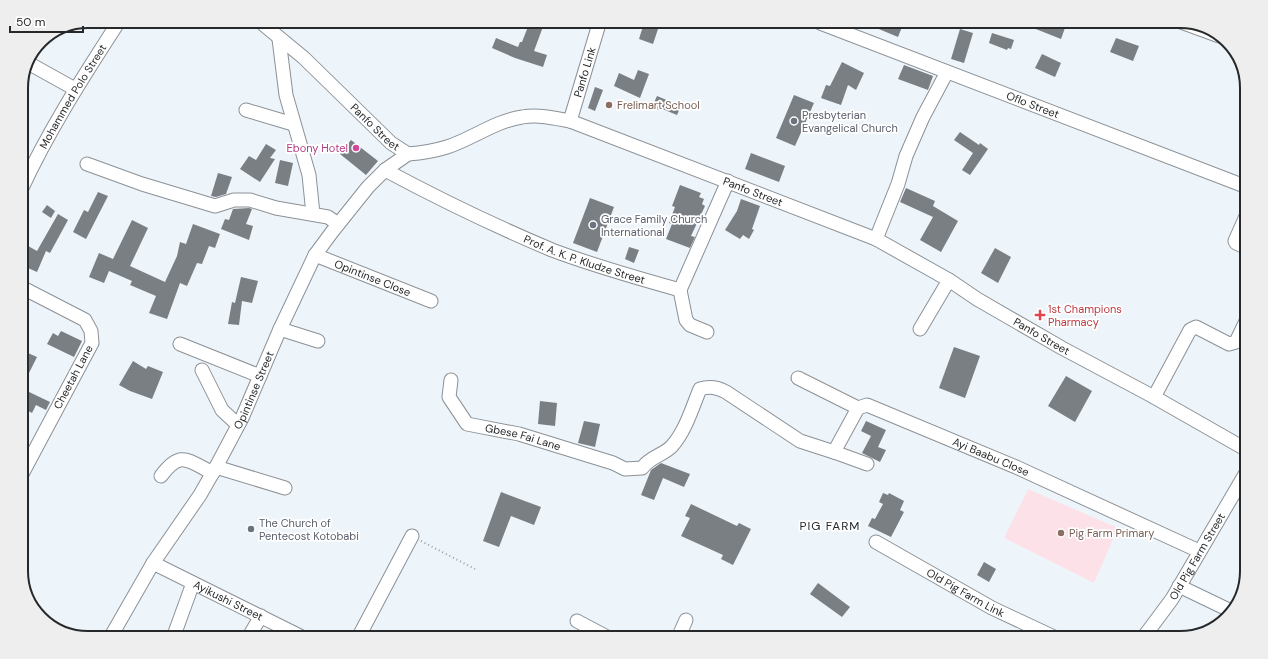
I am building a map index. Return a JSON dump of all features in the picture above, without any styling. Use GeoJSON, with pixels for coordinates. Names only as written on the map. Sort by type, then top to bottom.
{"type":"FeatureCollection","features":[{"type":"Feature","properties":{"kind":"street","name":"Mohammed Polo Street"},"geometry":{"type":"LineString","coordinates":[[28,175],[42,145],[75,89],[115,28]]}},
{"type":"Feature","properties":{"kind":"street","name":"Panfo Street"},"geometry":{"type":"LineString","coordinates":[[267,28],[304,58],[391,143],[408,154],[429,152],[448,147],[485,130],[520,117],[541,115],[570,121],[876,239],[949,280],[977,299],[1062,348],[1154,397],[1240,446]]}},
{"type":"Feature","properties":{"kind":"street","name":"Panfo Link"},"geometry":{"type":"LineString","coordinates":[[570,121],[598,28]]}},
{"type":"Feature","properties":{"kind":"street","name":"Oflo Street"},"geometry":{"type":"LineString","coordinates":[[833,28],[1240,184]]}},
{"type":"Feature","properties":{"kind":"street"},"geometry":{"type":"LineString","coordinates":[[279,39],[286,95],[293,124],[310,175],[313,214]]}},
{"type":"Feature","properties":{"kind":"street"},"geometry":{"type":"LineString","coordinates":[[33,66],[75,89]]}},
{"type":"Feature","properties":{"kind":"street"},"geometry":{"type":"LineString","coordinates":[[876,239],[898,184],[906,156],[923,117],[947,72]]}},
{"type":"Feature","properties":{"kind":"street"},"geometry":{"type":"LineString","coordinates":[[246,110],[293,124]]}},
{"type":"Feature","properties":{"kind":"street","name":"Opintinse Street"},"geometry":{"type":"LineString","coordinates":[[114,631],[153,563],[215,470],[238,425],[280,329],[315,255],[338,224],[385,170],[408,154]]}},
{"type":"Feature","properties":{"kind":"street"},"geometry":{"type":"LineString","coordinates":[[88,164],[142,184],[214,206],[242,199],[276,208],[328,217],[338,224]]}},
{"type":"Feature","properties":{"kind":"street","name":"Prof. A. K. P. Kludze Street"},"geometry":{"type":"LineString","coordinates":[[385,170],[446,203],[553,250],[594,265],[680,290]]}},
{"type":"Feature","properties":{"kind":"street"},"geometry":{"type":"LineString","coordinates":[[708,332],[690,325],[686,320],[680,290],[728,181]]}},
{"type":"Feature","properties":{"kind":"street"},"geometry":{"type":"LineString","coordinates":[[1240,230],[1235,241],[1240,245]]}},
{"type":"Feature","properties":{"kind":"street","name":"Opintinse Close"},"geometry":{"type":"LineString","coordinates":[[315,255],[431,301]]}},
{"type":"Feature","properties":{"kind":"street"},"geometry":{"type":"LineString","coordinates":[[920,329],[949,280]]}},
{"type":"Feature","properties":{"kind":"street","name":"Cheetah Lane"},"geometry":{"type":"LineString","coordinates":[[28,290],[85,320],[93,337],[92,343],[28,463]]}},
{"type":"Feature","properties":{"kind":"street"},"geometry":{"type":"LineString","coordinates":[[1154,397],[1190,330],[1196,327],[1229,344],[1236,342],[1240,334]]}},
{"type":"Feature","properties":{"kind":"street"},"geometry":{"type":"LineString","coordinates":[[280,329],[318,341]]}},
{"type":"Feature","properties":{"kind":"street"},"geometry":{"type":"LineString","coordinates":[[180,344],[260,376]]}},
{"type":"Feature","properties":{"kind":"street"},"geometry":{"type":"LineString","coordinates":[[202,370],[222,410],[238,425]]}},
{"type":"Feature","properties":{"kind":"street"},"geometry":{"type":"LineString","coordinates":[[798,378],[858,408],[834,452],[867,464]]}},
{"type":"Feature","properties":{"kind":"street","name":"Gbese Fai Lane"},"geometry":{"type":"LineString","coordinates":[[451,380],[449,398],[467,424],[519,434],[613,463],[626,469],[642,468],[649,459],[671,447],[686,423],[700,389],[708,387],[718,387],[800,441],[834,452]]}},
{"type":"Feature","properties":{"kind":"street","name":"Ayi Baabu Close"},"geometry":{"type":"LineString","coordinates":[[858,408],[867,405],[1016,467],[1199,551]]}},
{"type":"Feature","properties":{"kind":"street"},"geometry":{"type":"LineString","coordinates":[[161,476],[170,464],[176,460],[182,459],[215,470],[284,488]]}},
{"type":"Feature","properties":{"kind":"street","name":"Old Pig Farm Street"},"geometry":{"type":"LineString","coordinates":[[1148,631],[1172,599],[1240,483]]}},
{"type":"Feature","properties":{"kind":"street"},"geometry":{"type":"LineString","coordinates":[[362,631],[412,536]]}},
{"type":"Feature","properties":{"kind":"street","name":"Old Pig Farm Link"},"geometry":{"type":"LineString","coordinates":[[876,542],[992,608],[1041,631]]}},
{"type":"Feature","properties":{"kind":"street","name":"Ayikushi Street"},"geometry":{"type":"LineString","coordinates":[[153,563],[290,631]]}},
{"type":"Feature","properties":{"kind":"street"},"geometry":{"type":"LineString","coordinates":[[176,631],[193,583]]}},
{"type":"Feature","properties":{"kind":"street"},"geometry":{"type":"LineString","coordinates":[[1179,586],[1226,609]]}},
{"type":"Feature","properties":{"kind":"street"},"geometry":{"type":"LineString","coordinates":[[252,631],[261,616]]}},
{"type":"Feature","properties":{"kind":"street"},"geometry":{"type":"LineString","coordinates":[[681,631],[686,620]]}},
{"type":"Feature","properties":{"kind":"street"},"geometry":{"type":"LineString","coordinates":[[577,621],[596,631]]}},
{"type":"Feature","properties":{"kind":"path"},"geometry":{"type":"LineString","coordinates":[[412,536],[475,569]]}},
{"type":"Feature","properties":{"kind":"shaded area","name":"Pig Farm Primary"},"geometry":{"type":"Polygon","coordinates":[[[1028,489],[1118,528],[1094,583],[1004,538],[1028,489]]]}},
{"type":"Feature","properties":{"kind":"building"},"geometry":{"type":"Polygon","coordinates":[[[527,28],[543,28],[534,51],[547,55],[543,67],[515,58],[492,48],[496,38],[518,47],[520,42],[522,42],[527,28]]]}},
{"type":"Feature","properties":{"kind":"building"},"geometry":{"type":"Polygon","coordinates":[[[642,28],[658,28],[653,44],[639,39],[642,28]]]}},
{"type":"Feature","properties":{"kind":"building"},"geometry":{"type":"Polygon","coordinates":[[[876,28],[902,28],[898,37],[876,28]]]}},
{"type":"Feature","properties":{"kind":"building"},"geometry":{"type":"Polygon","coordinates":[[[1033,28],[1065,28],[1061,39],[1033,28]]]}},
{"type":"Feature","properties":{"kind":"building"},"geometry":{"type":"Polygon","coordinates":[[[960,29],[973,33],[964,63],[951,59],[960,29]]]}},
{"type":"Feature","properties":{"kind":"building"},"geometry":{"type":"Polygon","coordinates":[[[992,33],[1014,40],[1011,49],[1008,48],[1007,50],[989,43],[992,33]]]}},
{"type":"Feature","properties":{"kind":"building"},"geometry":{"type":"Polygon","coordinates":[[[1116,38],[1139,46],[1133,61],[1110,52],[1116,38]]]}},
{"type":"Feature","properties":{"kind":"building"},"geometry":{"type":"Polygon","coordinates":[[[1042,54],[1061,63],[1055,77],[1035,68],[1042,54]]]}},
{"type":"Feature","properties":{"kind":"building"},"geometry":{"type":"Polygon","coordinates":[[[842,62],[864,73],[856,90],[848,85],[841,105],[821,98],[826,85],[830,86],[842,62]]]}},
{"type":"Feature","properties":{"kind":"building"},"geometry":{"type":"Polygon","coordinates":[[[904,65],[933,76],[928,90],[898,79],[904,65]]]}},
{"type":"Feature","properties":{"kind":"building"},"geometry":{"type":"Polygon","coordinates":[[[638,70],[649,74],[640,98],[614,86],[619,73],[634,80],[638,70]]]}},
{"type":"Feature","properties":{"kind":"building"},"geometry":{"type":"Polygon","coordinates":[[[595,87],[603,90],[595,111],[588,108],[595,87]]]}},
{"type":"Feature","properties":{"kind":"building"},"geometry":{"type":"Polygon","coordinates":[[[794,95],[814,103],[795,146],[776,138],[794,95]]]}},
{"type":"Feature","properties":{"kind":"building"},"geometry":{"type":"Polygon","coordinates":[[[657,96],[681,106],[677,115],[660,108],[659,110],[652,107],[657,96]]]}},
{"type":"Feature","properties":{"kind":"building"},"geometry":{"type":"Polygon","coordinates":[[[960,132],[979,145],[980,143],[988,149],[970,175],[962,170],[973,153],[954,140],[960,132]]]}},
{"type":"Feature","properties":{"kind":"building"},"geometry":{"type":"Polygon","coordinates":[[[351,140],[378,161],[366,175],[340,154],[351,140]]]}},
{"type":"Feature","properties":{"kind":"building"},"geometry":{"type":"Polygon","coordinates":[[[266,144],[276,150],[270,158],[275,159],[260,182],[240,169],[249,156],[256,160],[266,144]]]}},
{"type":"Feature","properties":{"kind":"building"},"geometry":{"type":"Polygon","coordinates":[[[751,153],[785,166],[779,182],[745,169],[751,153]]]}},
{"type":"Feature","properties":{"kind":"building"},"geometry":{"type":"Polygon","coordinates":[[[280,160],[293,163],[288,186],[275,183],[280,160]]]}},
{"type":"Feature","properties":{"kind":"building"},"geometry":{"type":"Polygon","coordinates":[[[218,173],[232,177],[226,194],[216,197],[211,196],[218,173]]]}},
{"type":"Feature","properties":{"kind":"building"},"geometry":{"type":"Polygon","coordinates":[[[680,185],[701,193],[699,197],[704,199],[702,204],[705,206],[691,236],[695,237],[690,248],[666,239],[672,224],[669,223],[675,207],[672,206],[680,185]]]}},
{"type":"Feature","properties":{"kind":"building"},"geometry":{"type":"Polygon","coordinates":[[[906,188],[935,201],[933,206],[958,221],[941,252],[920,240],[933,217],[900,202],[906,188]]]}},
{"type":"Feature","properties":{"kind":"building"},"geometry":{"type":"Polygon","coordinates":[[[98,192],[108,196],[86,239],[73,232],[84,210],[88,212],[98,192]]]}},
{"type":"Feature","properties":{"kind":"building"},"geometry":{"type":"Polygon","coordinates":[[[590,198],[614,207],[597,252],[573,243],[590,198]]]}},
{"type":"Feature","properties":{"kind":"building"},"geometry":{"type":"Polygon","coordinates":[[[741,199],[760,206],[752,229],[754,230],[749,239],[743,235],[740,239],[725,230],[737,211],[741,199]]]}},
{"type":"Feature","properties":{"kind":"building"},"geometry":{"type":"Polygon","coordinates":[[[47,205],[55,211],[51,218],[42,212],[47,205]]]}},
{"type":"Feature","properties":{"kind":"building"},"geometry":{"type":"Polygon","coordinates":[[[233,209],[252,209],[246,224],[253,226],[249,240],[221,229],[225,219],[229,220],[233,209]]]}},
{"type":"Feature","properties":{"kind":"building"},"geometry":{"type":"Polygon","coordinates":[[[58,214],[68,220],[50,253],[46,251],[37,272],[28,268],[28,246],[37,251],[58,214]]]}},
{"type":"Feature","properties":{"kind":"building"},"geometry":{"type":"Polygon","coordinates":[[[132,220],[148,228],[130,266],[165,282],[177,256],[180,242],[186,244],[193,224],[220,234],[215,248],[209,246],[202,264],[197,263],[187,286],[180,283],[167,319],[149,313],[156,296],[130,285],[132,281],[109,271],[104,283],[89,277],[99,253],[113,259],[132,220]]]}},
{"type":"Feature","properties":{"kind":"building"},"geometry":{"type":"Polygon","coordinates":[[[629,247],[639,250],[634,263],[625,259],[629,247]]]}},
{"type":"Feature","properties":{"kind":"building"},"geometry":{"type":"Polygon","coordinates":[[[995,248],[1011,257],[998,283],[981,273],[995,248]]]}},
{"type":"Feature","properties":{"kind":"building"},"geometry":{"type":"Polygon","coordinates":[[[241,277],[258,281],[252,303],[242,301],[239,325],[228,324],[232,302],[235,303],[241,277]]]}},
{"type":"Feature","properties":{"kind":"building"},"geometry":{"type":"Polygon","coordinates":[[[61,331],[82,341],[74,357],[47,344],[53,333],[58,336],[61,331]]]}},
{"type":"Feature","properties":{"kind":"building"},"geometry":{"type":"Polygon","coordinates":[[[954,347],[980,356],[965,398],[939,388],[954,347]]]}},
{"type":"Feature","properties":{"kind":"building"},"geometry":{"type":"Polygon","coordinates":[[[28,353],[37,357],[28,375],[28,353]]]}},
{"type":"Feature","properties":{"kind":"building"},"geometry":{"type":"Polygon","coordinates":[[[133,361],[146,369],[148,366],[163,372],[152,399],[130,391],[119,385],[133,361]]]}},
{"type":"Feature","properties":{"kind":"building"},"geometry":{"type":"Polygon","coordinates":[[[1066,376],[1092,391],[1075,422],[1048,406],[1066,376]]]}},
{"type":"Feature","properties":{"kind":"building"},"geometry":{"type":"Polygon","coordinates":[[[28,391],[50,402],[46,410],[36,405],[32,413],[28,411],[28,391]]]}},
{"type":"Feature","properties":{"kind":"building"},"geometry":{"type":"Polygon","coordinates":[[[540,401],[557,403],[555,426],[538,424],[540,401]]]}},
{"type":"Feature","properties":{"kind":"building"},"geometry":{"type":"Polygon","coordinates":[[[584,421],[600,424],[595,447],[578,443],[584,421]]]}},
{"type":"Feature","properties":{"kind":"building"},"geometry":{"type":"Polygon","coordinates":[[[866,421],[886,430],[878,447],[886,450],[880,462],[862,453],[871,436],[861,431],[866,421]]]}},
{"type":"Feature","properties":{"kind":"building"},"geometry":{"type":"Polygon","coordinates":[[[661,463],[690,474],[684,487],[663,478],[654,500],[641,495],[651,470],[661,463]]]}},
{"type":"Feature","properties":{"kind":"building"},"geometry":{"type":"Polygon","coordinates":[[[501,492],[541,507],[534,525],[511,516],[499,547],[483,541],[501,492]]]}},
{"type":"Feature","properties":{"kind":"building"},"geometry":{"type":"Polygon","coordinates":[[[883,493],[888,495],[889,493],[904,501],[900,510],[904,512],[891,537],[868,526],[872,518],[875,519],[883,504],[879,502],[883,493]]]}},
{"type":"Feature","properties":{"kind":"building"},"geometry":{"type":"Polygon","coordinates":[[[691,504],[737,526],[739,523],[751,529],[733,565],[721,559],[723,555],[681,536],[690,518],[685,516],[691,504]]]}},
{"type":"Feature","properties":{"kind":"building"},"geometry":{"type":"Polygon","coordinates":[[[984,562],[996,569],[989,582],[977,575],[984,562]]]}},
{"type":"Feature","properties":{"kind":"building"},"geometry":{"type":"Polygon","coordinates":[[[818,583],[850,607],[842,617],[810,594],[818,583]]]}},
{"type":"Feature","properties":{"kind":"place","name":"Frelimart School"},"geometry":{"type":"Point","coordinates":[609,105]}},
{"type":"Feature","properties":{"kind":"place","name":"Presbyterian Evangelical Church"},"geometry":{"type":"Point","coordinates":[794,121]}},
{"type":"Feature","properties":{"kind":"place","name":"Ebony Hotel"},"geometry":{"type":"Point","coordinates":[356,148]}},
{"type":"Feature","properties":{"kind":"place","name":"Grace Family Church International"},"geometry":{"type":"Point","coordinates":[593,225]}},
{"type":"Feature","properties":{"kind":"place","name":"1st Champions Pharmacy"},"geometry":{"type":"Point","coordinates":[1040,315]}},
{"type":"Feature","properties":{"kind":"place","name":"The Church of Pentecost Kotobabi"},"geometry":{"type":"Point","coordinates":[251,529]}},
{"type":"Feature","properties":{"kind":"place","name":"Pig Farm Primary"},"geometry":{"type":"Point","coordinates":[1061,533]}},
{"type":"Feature","properties":{"kind":"district","name":"PIG FARM"},"geometry":{"type":"Point","coordinates":[830,526]}}]}
